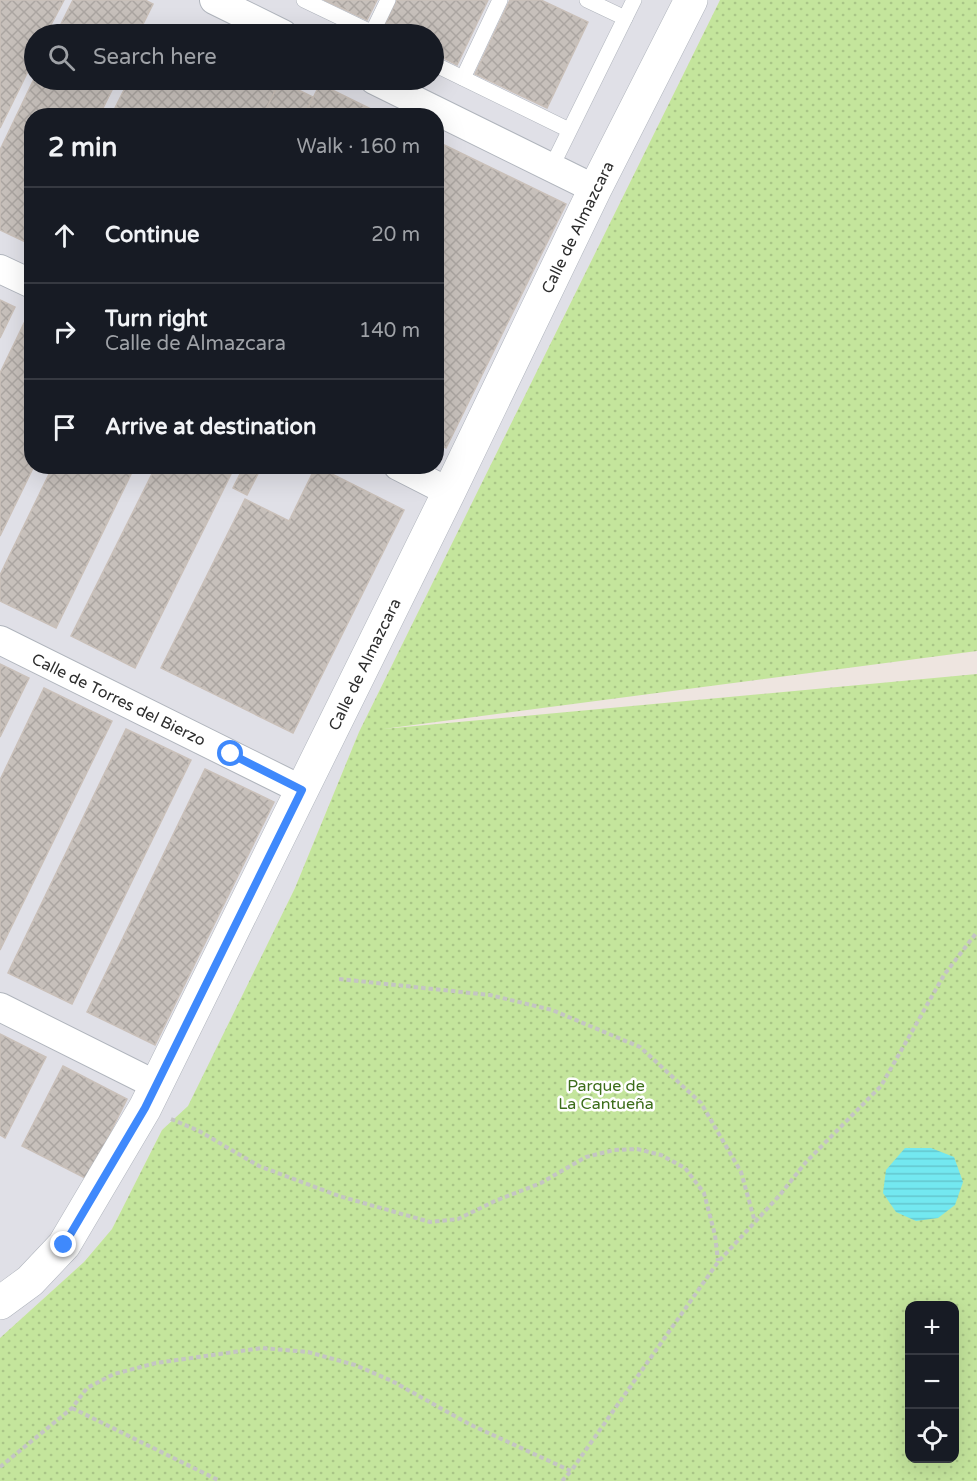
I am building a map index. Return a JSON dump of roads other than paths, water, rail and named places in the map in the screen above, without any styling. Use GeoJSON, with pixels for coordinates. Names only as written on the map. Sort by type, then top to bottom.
{"type":"FeatureCollection","features":[{"type":"Feature","properties":{"kind":"street"},"geometry":{"type":"LineString","coordinates":[[214,0],[263,24]]}},
{"type":"Feature","properties":{"kind":"street","name":"Calle de Almazcara"},"geometry":{"type":"LineString","coordinates":[[0,1303],[30,1281],[64,1245],[151,1096],[449,492],[595,189],[691,0]]}},
{"type":"Feature","properties":{"kind":"street"},"geometry":{"type":"LineString","coordinates":[[394,90],[430,108]]}},
{"type":"Feature","properties":{"kind":"street"},"geometry":{"type":"LineString","coordinates":[[444,115],[595,189]]}},
{"type":"Feature","properties":{"kind":"street"},"geometry":{"type":"LineString","coordinates":[[0,269],[24,280]]}},
{"type":"Feature","properties":{"kind":"street"},"geometry":{"type":"LineString","coordinates":[[414,474],[449,492]]}},
{"type":"Feature","properties":{"kind":"street","name":"Calle de Torres del Bierzo"},"geometry":{"type":"LineString","coordinates":[[0,640],[302,790]]}},
{"type":"Feature","properties":{"kind":"street"},"geometry":{"type":"LineString","coordinates":[[0,1007],[151,1096]]}},
{"type":"Feature","properties":{"kind":"lane"},"geometry":{"type":"LineString","coordinates":[[304,0],[353,24]]}},
{"type":"Feature","properties":{"kind":"lane"},"geometry":{"type":"LineString","coordinates":[[377,24],[388,0]]}},
{"type":"Feature","properties":{"kind":"lane"},"geometry":{"type":"LineString","coordinates":[[463,78],[500,0]]}},
{"type":"Feature","properties":{"kind":"lane"},"geometry":{"type":"LineString","coordinates":[[587,0],[625,18]]}},
{"type":"Feature","properties":{"kind":"lane"},"geometry":{"type":"LineString","coordinates":[[551,168],[634,0]]}},
{"type":"Feature","properties":{"kind":"lane"},"geometry":{"type":"LineString","coordinates":[[444,69],[569,130]]}},
{"type":"Feature","properties":{"kind":"water"},"geometry":{"type":"Polygon","coordinates":[[[905,1148],[931,1148],[954,1157],[963,1182],[955,1205],[938,1218],[916,1221],[896,1212],[883,1193],[886,1170],[905,1148]]]}},
{"type":"Feature","properties":{"kind":"park label","name":"Parque de La Cantueña"},"geometry":{"type":"Point","coordinates":[606,1094]}}]}
